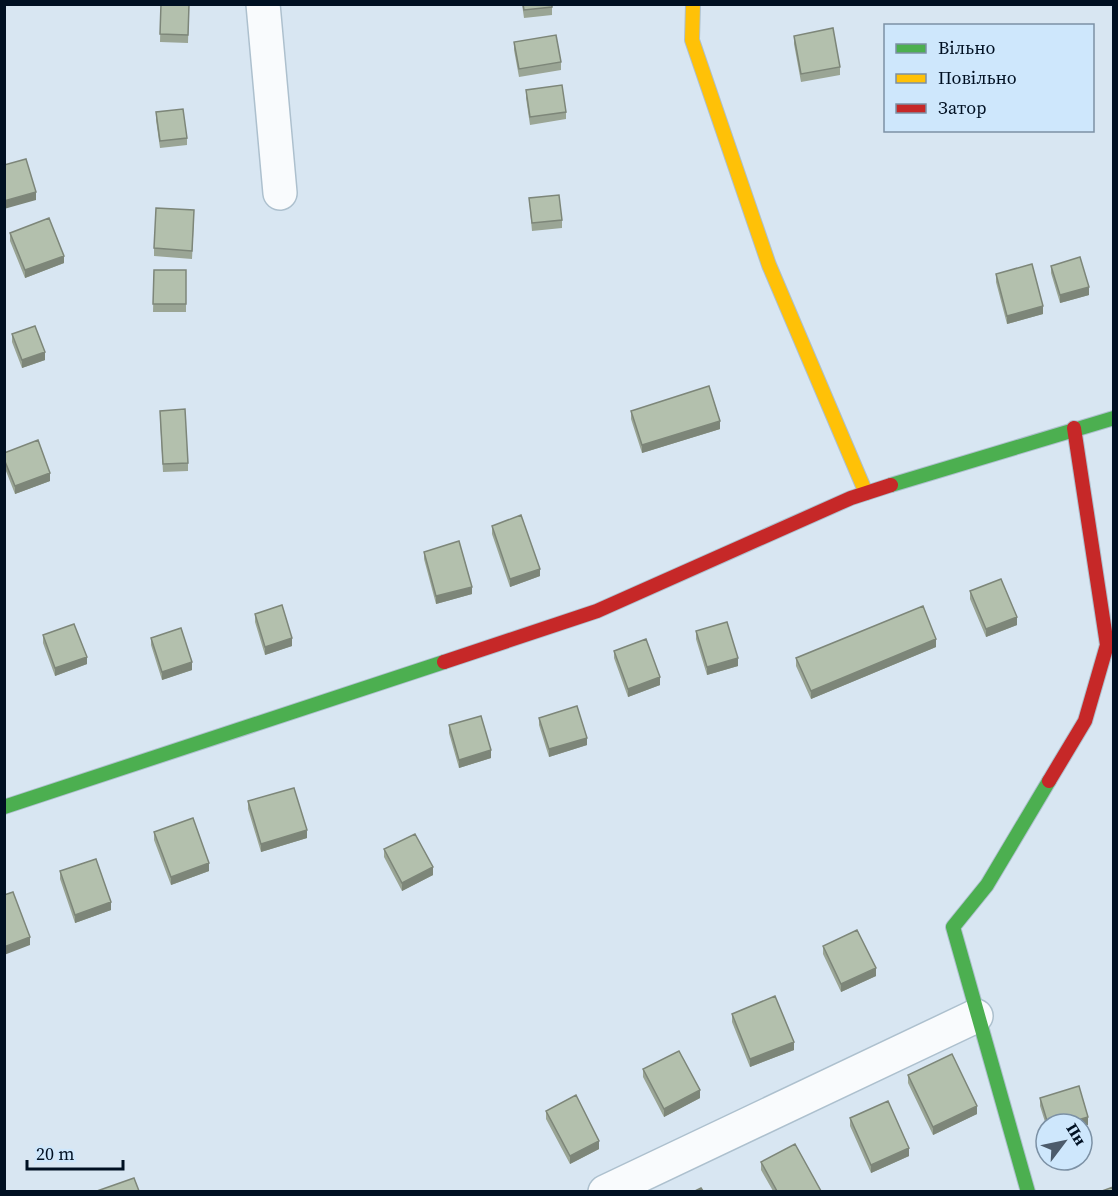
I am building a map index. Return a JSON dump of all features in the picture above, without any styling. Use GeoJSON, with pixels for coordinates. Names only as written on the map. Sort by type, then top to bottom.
{"type":"FeatureCollection","features":[{"type":"Feature","properties":{"kind":"street"},"geometry":{"type":"LineString","coordinates":[[263,4],[280,193]]}},
{"type":"Feature","properties":{"kind":"street"},"geometry":{"type":"LineString","coordinates":[[693,4],[692,40],[769,265],[866,493]]}},
{"type":"Feature","properties":{"kind":"street"},"geometry":{"type":"LineString","coordinates":[[4,807],[597,611],[866,493],[1113,418]]}},
{"type":"Feature","properties":{"kind":"street"},"geometry":{"type":"LineString","coordinates":[[1028,1191],[952,927],[987,885],[1085,721],[1107,645],[1074,428]]}},
{"type":"Feature","properties":{"kind":"street"},"geometry":{"type":"LineString","coordinates":[[604,1191],[976,1016]]}},
{"type":"Feature","properties":{"kind":"building"},"geometry":{"type":"Polygon","coordinates":[[[161,4],[189,5],[188,35],[160,34],[161,4]]]}},
{"type":"Feature","properties":{"kind":"building"},"geometry":{"type":"Polygon","coordinates":[[[523,4],[552,4],[552,7],[524,10],[523,4]]]}},
{"type":"Feature","properties":{"kind":"building"},"geometry":{"type":"Polygon","coordinates":[[[833,28],[840,67],[801,74],[794,36],[833,28]]]}},
{"type":"Feature","properties":{"kind":"building"},"geometry":{"type":"Polygon","coordinates":[[[556,35],[561,62],[519,69],[514,42],[556,35]]]}},
{"type":"Feature","properties":{"kind":"building"},"geometry":{"type":"Polygon","coordinates":[[[562,85],[566,112],[530,117],[526,90],[562,85]]]}},
{"type":"Feature","properties":{"kind":"building"},"geometry":{"type":"Polygon","coordinates":[[[183,109],[187,138],[160,141],[156,112],[183,109]]]}},
{"type":"Feature","properties":{"kind":"building"},"geometry":{"type":"Polygon","coordinates":[[[26,159],[36,192],[4,201],[4,165],[26,159]]]}},
{"type":"Feature","properties":{"kind":"building"},"geometry":{"type":"Polygon","coordinates":[[[559,195],[562,220],[532,223],[529,198],[559,195]]]}},
{"type":"Feature","properties":{"kind":"building"},"geometry":{"type":"Polygon","coordinates":[[[156,208],[194,210],[192,251],[154,248],[156,208]]]}},
{"type":"Feature","properties":{"kind":"building"},"geometry":{"type":"Polygon","coordinates":[[[49,218],[64,256],[25,270],[10,233],[49,218]]]}},
{"type":"Feature","properties":{"kind":"building"},"geometry":{"type":"Polygon","coordinates":[[[1080,257],[1089,287],[1060,295],[1051,266],[1080,257]]]}},
{"type":"Feature","properties":{"kind":"building"},"geometry":{"type":"Polygon","coordinates":[[[1032,264],[1043,306],[1007,316],[996,274],[1032,264]]]}},
{"type":"Feature","properties":{"kind":"building"},"geometry":{"type":"Polygon","coordinates":[[[154,270],[186,270],[186,304],[153,304],[154,270]]]}},
{"type":"Feature","properties":{"kind":"building"},"geometry":{"type":"Polygon","coordinates":[[[35,326],[45,352],[22,360],[12,334],[35,326]]]}},
{"type":"Feature","properties":{"kind":"building"},"geometry":{"type":"Polygon","coordinates":[[[709,386],[720,421],[642,445],[631,411],[709,386]]]}},
{"type":"Feature","properties":{"kind":"building"},"geometry":{"type":"Polygon","coordinates":[[[185,409],[188,463],[163,464],[160,411],[185,409]]]}},
{"type":"Feature","properties":{"kind":"building"},"geometry":{"type":"Polygon","coordinates":[[[38,440],[50,473],[15,486],[4,459],[4,453],[38,440]]]}},
{"type":"Feature","properties":{"kind":"building"},"geometry":{"type":"Polygon","coordinates":[[[521,515],[540,569],[510,579],[492,526],[521,515]]]}},
{"type":"Feature","properties":{"kind":"building"},"geometry":{"type":"Polygon","coordinates":[[[459,541],[472,587],[436,596],[424,552],[459,541]]]}},
{"type":"Feature","properties":{"kind":"building"},"geometry":{"type":"Polygon","coordinates":[[[1001,579],[1017,617],[986,629],[970,591],[1001,579]]]}},
{"type":"Feature","properties":{"kind":"building"},"geometry":{"type":"Polygon","coordinates":[[[282,605],[292,638],[265,647],[255,614],[282,605]]]}},
{"type":"Feature","properties":{"kind":"building"},"geometry":{"type":"Polygon","coordinates":[[[923,606],[936,639],[811,691],[796,658],[923,606]]]}},
{"type":"Feature","properties":{"kind":"building"},"geometry":{"type":"Polygon","coordinates":[[[727,622],[738,658],[707,667],[696,631],[727,622]]]}},
{"type":"Feature","properties":{"kind":"building"},"geometry":{"type":"Polygon","coordinates":[[[74,624],[87,657],[55,668],[43,635],[74,624]]]}},
{"type":"Feature","properties":{"kind":"building"},"geometry":{"type":"Polygon","coordinates":[[[181,628],[192,662],[162,672],[151,638],[181,628]]]}},
{"type":"Feature","properties":{"kind":"building"},"geometry":{"type":"Polygon","coordinates":[[[646,639],[660,677],[628,689],[614,651],[646,639]]]}},
{"type":"Feature","properties":{"kind":"building"},"geometry":{"type":"Polygon","coordinates":[[[577,706],[587,738],[549,749],[539,718],[577,706]]]}},
{"type":"Feature","properties":{"kind":"building"},"geometry":{"type":"Polygon","coordinates":[[[481,716],[491,750],[459,760],[449,725],[481,716]]]}},
{"type":"Feature","properties":{"kind":"building"},"geometry":{"type":"Polygon","coordinates":[[[294,788],[307,830],[261,844],[248,801],[294,788]]]}},
{"type":"Feature","properties":{"kind":"building"},"geometry":{"type":"Polygon","coordinates":[[[193,818],[209,863],[171,877],[154,832],[193,818]]]}},
{"type":"Feature","properties":{"kind":"building"},"geometry":{"type":"Polygon","coordinates":[[[415,834],[433,867],[402,883],[384,849],[415,834]]]}},
{"type":"Feature","properties":{"kind":"building"},"geometry":{"type":"Polygon","coordinates":[[[96,859],[111,902],[75,915],[60,871],[96,859]]]}},
{"type":"Feature","properties":{"kind":"building"},"geometry":{"type":"Polygon","coordinates":[[[13,892],[30,937],[4,947],[4,895],[13,892]]]}},
{"type":"Feature","properties":{"kind":"building"},"geometry":{"type":"Polygon","coordinates":[[[857,930],[876,968],[841,984],[823,946],[857,930]]]}},
{"type":"Feature","properties":{"kind":"building"},"geometry":{"type":"Polygon","coordinates":[[[775,996],[794,1042],[750,1059],[732,1014],[775,996]]]}},
{"type":"Feature","properties":{"kind":"building"},"geometry":{"type":"Polygon","coordinates":[[[679,1051],[700,1090],[664,1109],[643,1069],[679,1051]]]}},
{"type":"Feature","properties":{"kind":"building"},"geometry":{"type":"Polygon","coordinates":[[[952,1054],[977,1106],[933,1127],[908,1075],[952,1054]]]}},
{"type":"Feature","properties":{"kind":"building"},"geometry":{"type":"Polygon","coordinates":[[[1079,1086],[1087,1112],[1044,1112],[1040,1098],[1079,1086]]]}},
{"type":"Feature","properties":{"kind":"building"},"geometry":{"type":"Polygon","coordinates":[[[576,1095],[599,1141],[570,1156],[546,1111],[576,1095]]]}},
{"type":"Feature","properties":{"kind":"building"},"geometry":{"type":"Polygon","coordinates":[[[888,1101],[909,1148],[871,1165],[850,1118],[888,1101]]]}},
{"type":"Feature","properties":{"kind":"building"},"geometry":{"type":"Polygon","coordinates":[[[795,1144],[821,1191],[777,1191],[761,1162],[795,1144]]]}},
{"type":"Feature","properties":{"kind":"building"},"geometry":{"type":"Polygon","coordinates":[[[134,1178],[139,1191],[97,1191],[134,1178]]]}},
{"type":"Feature","properties":{"kind":"traffic: fast"},"geometry":{"type":"LineString","coordinates":[[891,485],[1114,418]]}},
{"type":"Feature","properties":{"kind":"traffic: fast"},"geometry":{"type":"LineString","coordinates":[[4,807],[444,662]]}},
{"type":"Feature","properties":{"kind":"traffic: fast"},"geometry":{"type":"LineString","coordinates":[[1028,1192],[953,927],[987,885],[1049,781]]}},
{"type":"Feature","properties":{"kind":"traffic: slow"},"geometry":{"type":"LineString","coordinates":[[693,4],[692,40],[769,265],[866,493]]}},
{"type":"Feature","properties":{"kind":"traffic: jam"},"geometry":{"type":"LineString","coordinates":[[1049,781],[1085,721],[1107,645],[1074,428]]}},
{"type":"Feature","properties":{"kind":"traffic: jam"},"geometry":{"type":"LineString","coordinates":[[444,662],[597,611],[851,498],[891,485]]}}]}
